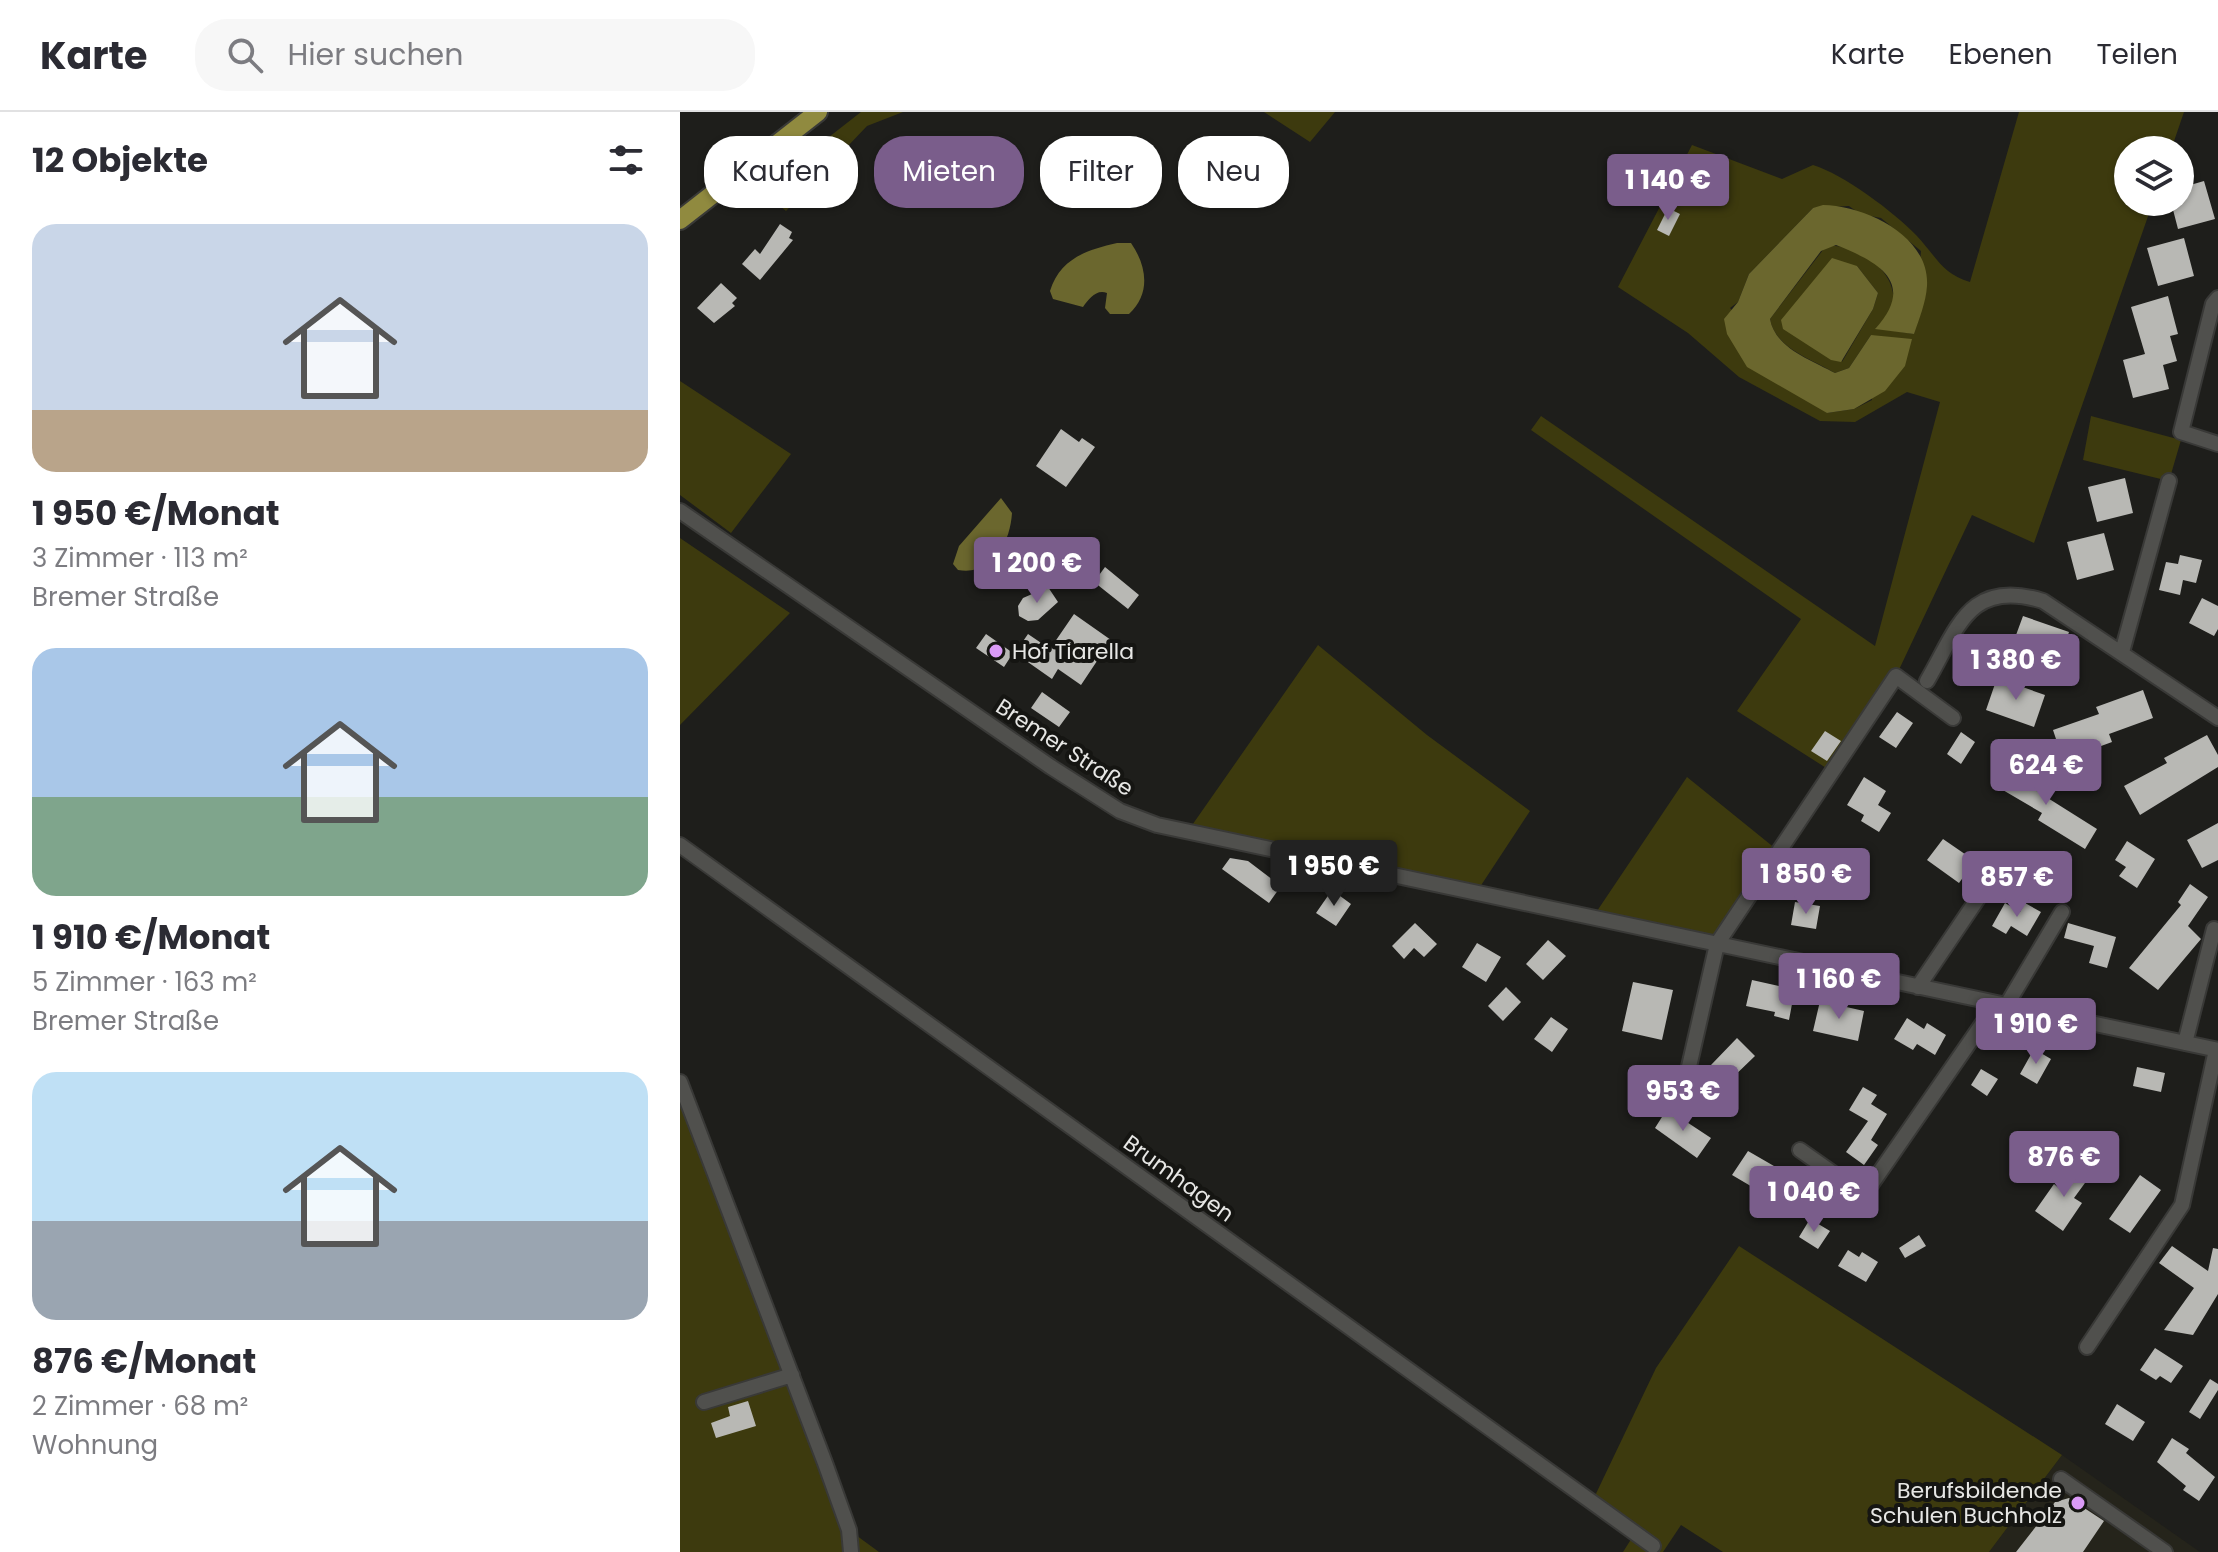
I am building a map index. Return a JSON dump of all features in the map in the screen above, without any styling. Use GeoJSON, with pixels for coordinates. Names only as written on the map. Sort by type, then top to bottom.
{"type":"FeatureCollection","features":[{"type":"Feature","properties":{"kind":"main road"},"geometry":{"type":"LineString","coordinates":[[680,220],[818,112]]}},
{"type":"Feature","properties":{"kind":"street"},"geometry":{"type":"LineString","coordinates":[[2218,298],[2213,304],[2181,432],[2218,444]]}},
{"type":"Feature","properties":{"kind":"street"},"geometry":{"type":"LineString","coordinates":[[2122,652],[2169,481]]}},
{"type":"Feature","properties":{"kind":"street","name":"Bremer Straße"},"geometry":{"type":"LineString","coordinates":[[680,511],[1039,759],[1120,811],[1157,825],[2217,1050]]}},
{"type":"Feature","properties":{"kind":"street"},"geometry":{"type":"LineString","coordinates":[[1927,681],[1971,606],[1985,599],[2008,595],[2043,601],[2218,718]]}},
{"type":"Feature","properties":{"kind":"street"},"geometry":{"type":"LineString","coordinates":[[1675,1087],[1688,1071],[1717,944],[1896,676],[1953,718]]}},
{"type":"Feature","properties":{"kind":"street","name":"Brumhagen"},"geometry":{"type":"LineString","coordinates":[[680,845],[1653,1546]]}},
{"type":"Feature","properties":{"kind":"street"},"geometry":{"type":"LineString","coordinates":[[1918,987],[1989,882]]}},
{"type":"Feature","properties":{"kind":"street"},"geometry":{"type":"LineString","coordinates":[[1800,1150],[1864,1195],[2001,1005],[2062,912]]}},
{"type":"Feature","properties":{"kind":"street"},"geometry":{"type":"LineString","coordinates":[[2185,1043],[2214,929]]}},
{"type":"Feature","properties":{"kind":"street"},"geometry":{"type":"LineString","coordinates":[[2087,1347],[2182,1205],[2217,1050]]}},
{"type":"Feature","properties":{"kind":"street"},"geometry":{"type":"LineString","coordinates":[[680,1082],[849,1530],[851,1552]]}},
{"type":"Feature","properties":{"kind":"street"},"geometry":{"type":"LineString","coordinates":[[704,1402],[792,1375]]}},
{"type":"Feature","properties":{"kind":"street"},"geometry":{"type":"LineString","coordinates":[[2061,1479],[2165,1552]]}},
{"type":"Feature","properties":{"kind":"shaded area"},"geometry":{"type":"Polygon","coordinates":[[[861,112],[903,112],[867,126],[857,136],[830,136],[861,112]]]}},
{"type":"Feature","properties":{"kind":"shaded area"},"geometry":{"type":"Polygon","coordinates":[[[1264,112],[1335,112],[1310,142],[1264,112]]]}},
{"type":"Feature","properties":{"kind":"shaded area"},"geometry":{"type":"Polygon","coordinates":[[[2019,112],[2184,112],[2176,136],[2114,136],[2114,216],[2148,216],[2034,543],[1972,515],[1896,676],[1834,773],[1737,711],[1801,619],[1531,430],[1541,416],[1875,646],[1940,402],[1907,392],[1855,422],[1820,421],[1739,377],[1688,333],[1618,287],[1692,145],[1782,179],[1813,165],[1825,170],[1882,205],[1960,279],[1970,282],[2019,112]],[[1849,206],[1813,208],[1749,274],[1738,302],[1730,308],[1827,413],[1854,409],[1872,400],[1871,335],[1849,368],[1835,373],[1786,345],[1773,329],[1770,319],[1826,246],[1851,249],[1884,272],[1893,295],[1892,308],[1876,328],[1914,334],[1921,251],[1881,218],[1860,214],[1849,206]],[[1857,266],[1842,362],[1873,309],[1878,293],[1857,266]]]}},
{"type":"Feature","properties":{"kind":"shaded area"},"geometry":{"type":"Polygon","coordinates":[[[1823,205],[1858,211],[1892,227],[1918,252],[1925,268],[1927,286],[1914,334],[1875,329],[1893,299],[1887,276],[1866,259],[1836,245],[1821,251],[1770,319],[1773,329],[1786,345],[1835,373],[1849,368],[1871,335],[1912,339],[1905,366],[1885,391],[1854,409],[1827,413],[1747,367],[1727,334],[1724,319],[1738,302],[1749,274],[1813,208],[1823,205]]]}},
{"type":"Feature","properties":{"kind":"shaded area"},"geometry":{"type":"Polygon","coordinates":[[[1117,243],[1131,243],[1143,270],[1144,289],[1129,314],[1110,314],[1105,308],[1107,293],[1103,292],[1093,296],[1083,307],[1053,299],[1050,291],[1054,280],[1067,264],[1085,253],[1117,243]]]}},
{"type":"Feature","properties":{"kind":"shaded area"},"geometry":{"type":"Polygon","coordinates":[[[1832,258],[1857,266],[1878,293],[1873,309],[1841,362],[1831,360],[1783,329],[1781,320],[1832,258]]]}},
{"type":"Feature","properties":{"kind":"shaded area"},"geometry":{"type":"Polygon","coordinates":[[[680,381],[791,454],[731,533],[680,495],[680,381]]]}},
{"type":"Feature","properties":{"kind":"shaded area"},"geometry":{"type":"Polygon","coordinates":[[[2091,416],[2181,440],[2169,481],[2083,460],[2091,416]]]}},
{"type":"Feature","properties":{"kind":"shaded area"},"geometry":{"type":"Polygon","coordinates":[[[1001,498],[1012,513],[1003,546],[990,563],[981,568],[958,570],[953,564],[959,546],[1001,498]]]}},
{"type":"Feature","properties":{"kind":"shaded area"},"geometry":{"type":"Polygon","coordinates":[[[680,538],[790,613],[680,725],[680,538]]]}},
{"type":"Feature","properties":{"kind":"shaded area"},"geometry":{"type":"Polygon","coordinates":[[[1318,645],[1427,735],[1530,811],[1476,893],[1188,831],[1318,645]]]}},
{"type":"Feature","properties":{"kind":"shaded area"},"geometry":{"type":"Polygon","coordinates":[[[1687,777],[1781,853],[1717,944],[1593,917],[1687,777]]]}},
{"type":"Feature","properties":{"kind":"shaded area"},"geometry":{"type":"Polygon","coordinates":[[[680,1082],[849,1530],[879,1552],[680,1552],[680,1082]]]}},
{"type":"Feature","properties":{"kind":"shaded area"},"geometry":{"type":"Polygon","coordinates":[[[1739,1246],[2062,1455],[1989,1552],[1723,1552],[1681,1525],[1663,1552],[1623,1552],[1635,1533],[1592,1502],[1656,1368],[1739,1246]]]}},
{"type":"Feature","properties":{"kind":"shaded area","name":"Berufsbildende Schulen Buchholz"},"geometry":{"type":"Polygon","coordinates":[[[2062,1455],[2200,1552],[1989,1552],[2062,1455]]]}},
{"type":"Feature","properties":{"kind":"building"},"geometry":{"type":"Polygon","coordinates":[[[2204,181],[2215,219],[2178,229],[2175,216],[2194,216],[2194,184],[2204,181]]]}},
{"type":"Feature","properties":{"kind":"building"},"geometry":{"type":"Polygon","coordinates":[[[1668,208],[1680,214],[1669,236],[1657,230],[1668,208]]]}},
{"type":"Feature","properties":{"kind":"building"},"geometry":{"type":"Polygon","coordinates":[[[780,224],[792,232],[789,238],[793,240],[760,280],[742,264],[755,249],[760,254],[780,224]]]}},
{"type":"Feature","properties":{"kind":"building"},"geometry":{"type":"Polygon","coordinates":[[[2184,238],[2194,276],[2158,286],[2147,248],[2184,238]]]}},
{"type":"Feature","properties":{"kind":"building"},"geometry":{"type":"Polygon","coordinates":[[[721,283],[737,298],[732,303],[735,306],[714,323],[697,308],[721,283]]]}},
{"type":"Feature","properties":{"kind":"building"},"geometry":{"type":"Polygon","coordinates":[[[2168,296],[2178,334],[2170,336],[2177,361],[2163,365],[2169,389],[2133,398],[2123,360],[2145,354],[2131,307],[2168,296]]]}},
{"type":"Feature","properties":{"kind":"building"},"geometry":{"type":"Polygon","coordinates":[[[1061,429],[1079,442],[1082,438],[1095,447],[1066,487],[1036,466],[1061,429]]]}},
{"type":"Feature","properties":{"kind":"building"},"geometry":{"type":"Polygon","coordinates":[[[2125,478],[2133,513],[2097,522],[2088,487],[2125,478]]]}},
{"type":"Feature","properties":{"kind":"building"},"geometry":{"type":"Polygon","coordinates":[[[2104,533],[2114,570],[2077,580],[2067,542],[2104,533]]]}},
{"type":"Feature","properties":{"kind":"building"},"geometry":{"type":"Polygon","coordinates":[[[2180,555],[2202,560],[2196,583],[2183,580],[2180,595],[2159,590],[2166,562],[2178,564],[2180,555]]]}},
{"type":"Feature","properties":{"kind":"building"},"geometry":{"type":"Polygon","coordinates":[[[1105,567],[1139,595],[1128,609],[1094,582],[1105,567]]]}},
{"type":"Feature","properties":{"kind":"building"},"geometry":{"type":"Polygon","coordinates":[[[1048,587],[1058,602],[1038,620],[1028,621],[1019,616],[1018,606],[1023,598],[1048,587]]]}},
{"type":"Feature","properties":{"kind":"building"},"geometry":{"type":"Polygon","coordinates":[[[2202,598],[2218,606],[2218,629],[2214,636],[2189,623],[2202,598]]]}},
{"type":"Feature","properties":{"kind":"building"},"geometry":{"type":"Polygon","coordinates":[[[1074,614],[1111,640],[1081,685],[1058,669],[1052,679],[1015,653],[1028,634],[1050,649],[1074,614]]]}},
{"type":"Feature","properties":{"kind":"building"},"geometry":{"type":"Polygon","coordinates":[[[2023,616],[2069,632],[2058,663],[2012,646],[2023,616]]]}},
{"type":"Feature","properties":{"kind":"building"},"geometry":{"type":"Polygon","coordinates":[[[986,634],[1013,653],[1004,667],[976,648],[986,634]]]}},
{"type":"Feature","properties":{"kind":"building"},"geometry":{"type":"Polygon","coordinates":[[[1997,678],[2045,695],[2034,727],[1986,710],[1997,678]]]}},
{"type":"Feature","properties":{"kind":"building"},"geometry":{"type":"Polygon","coordinates":[[[2143,690],[2153,718],[2109,734],[2112,742],[2063,760],[2053,730],[2099,714],[2096,707],[2143,690]]]}},
{"type":"Feature","properties":{"kind":"building"},"geometry":{"type":"Polygon","coordinates":[[[1042,692],[1070,712],[1059,727],[1031,708],[1042,692]]]}},
{"type":"Feature","properties":{"kind":"building"},"geometry":{"type":"Polygon","coordinates":[[[1897,712],[1913,723],[1896,748],[1879,737],[1897,712]]]}},
{"type":"Feature","properties":{"kind":"building"},"geometry":{"type":"Polygon","coordinates":[[[1825,731],[1841,741],[1827,761],[1811,751],[1825,731]]]}},
{"type":"Feature","properties":{"kind":"building"},"geometry":{"type":"Polygon","coordinates":[[[1961,732],[1975,742],[1961,764],[1947,754],[1961,732]]]}},
{"type":"Feature","properties":{"kind":"building"},"geometry":{"type":"Polygon","coordinates":[[[2207,735],[2218,755],[2218,767],[2140,815],[2124,786],[2167,763],[2164,758],[2207,735]]]}},
{"type":"Feature","properties":{"kind":"building"},"geometry":{"type":"Polygon","coordinates":[[[2009,764],[2039,782],[2035,790],[2097,829],[2085,849],[2038,820],[2042,813],[1996,786],[2009,764]]]}},
{"type":"Feature","properties":{"kind":"building"},"geometry":{"type":"Polygon","coordinates":[[[1864,777],[1886,791],[1878,805],[1891,813],[1879,832],[1861,821],[1864,815],[1847,805],[1864,777]]]}},
{"type":"Feature","properties":{"kind":"building"},"geometry":{"type":"Polygon","coordinates":[[[2218,823],[2218,860],[2202,868],[2187,840],[2218,823]]]}},
{"type":"Feature","properties":{"kind":"building"},"geometry":{"type":"Polygon","coordinates":[[[1943,839],[1975,861],[1959,883],[1927,860],[1943,839]]]}},
{"type":"Feature","properties":{"kind":"building"},"geometry":{"type":"Polygon","coordinates":[[[2127,841],[2155,859],[2137,888],[2119,876],[2126,867],[2115,860],[2127,841]]]}},
{"type":"Feature","properties":{"kind":"building"},"geometry":{"type":"Polygon","coordinates":[[[1230,858],[1248,861],[1281,886],[1269,903],[1222,869],[1230,858]]]}},
{"type":"Feature","properties":{"kind":"building"},"geometry":{"type":"Polygon","coordinates":[[[2190,884],[2208,897],[2188,926],[2201,939],[2158,990],[2129,968],[2181,905],[2178,902],[2190,884]]]}},
{"type":"Feature","properties":{"kind":"building"},"geometry":{"type":"Polygon","coordinates":[[[1332,890],[1351,904],[1336,926],[1316,913],[1332,890]]]}},
{"type":"Feature","properties":{"kind":"building"},"geometry":{"type":"Polygon","coordinates":[[[1795,902],[1820,906],[1816,929],[1791,925],[1795,902]]]}},
{"type":"Feature","properties":{"kind":"building"},"geometry":{"type":"Polygon","coordinates":[[[2005,903],[2020,912],[2025,903],[2041,912],[2027,936],[2011,926],[2006,934],[1992,926],[2005,903]]]}},
{"type":"Feature","properties":{"kind":"building"},"geometry":{"type":"Polygon","coordinates":[[[1415,923],[1437,944],[1424,957],[1414,948],[1404,959],[1392,946],[1415,923]]]}},
{"type":"Feature","properties":{"kind":"building"},"geometry":{"type":"Polygon","coordinates":[[[2068,923],[2116,937],[2107,968],[2089,963],[2094,946],[2064,938],[2068,923]]]}},
{"type":"Feature","properties":{"kind":"building"},"geometry":{"type":"Polygon","coordinates":[[[1548,940],[1566,956],[1543,980],[1526,964],[1548,940]]]}},
{"type":"Feature","properties":{"kind":"building"},"geometry":{"type":"Polygon","coordinates":[[[1477,943],[1501,957],[1486,982],[1462,967],[1477,943]]]}},
{"type":"Feature","properties":{"kind":"building"},"geometry":{"type":"Polygon","coordinates":[[[1752,980],[1784,987],[1785,980],[1796,983],[1789,1020],[1774,1016],[1775,1012],[1746,1006],[1752,980]]]}},
{"type":"Feature","properties":{"kind":"building"},"geometry":{"type":"Polygon","coordinates":[[[1633,982],[1673,990],[1662,1040],[1622,1031],[1633,982]]]}},
{"type":"Feature","properties":{"kind":"building"},"geometry":{"type":"Polygon","coordinates":[[[1506,987],[1521,1002],[1503,1021],[1488,1006],[1506,987]]]}},
{"type":"Feature","properties":{"kind":"building"},"geometry":{"type":"Polygon","coordinates":[[[1820,1001],[1864,1011],[1858,1041],[1813,1031],[1820,1001]]]}},
{"type":"Feature","properties":{"kind":"building"},"geometry":{"type":"Polygon","coordinates":[[[1551,1017],[1568,1029],[1552,1052],[1534,1039],[1551,1017]]]}},
{"type":"Feature","properties":{"kind":"building"},"geometry":{"type":"Polygon","coordinates":[[[1907,1018],[1924,1029],[1927,1023],[1946,1035],[1935,1055],[1917,1044],[1913,1050],[1894,1039],[1907,1018]]]}},
{"type":"Feature","properties":{"kind":"building"},"geometry":{"type":"Polygon","coordinates":[[[1737,1038],[1755,1056],[1728,1082],[1711,1065],[1737,1038]]]}},
{"type":"Feature","properties":{"kind":"building"},"geometry":{"type":"Polygon","coordinates":[[[2034,1049],[2051,1059],[2037,1084],[2020,1074],[2034,1049]]]}},
{"type":"Feature","properties":{"kind":"building"},"geometry":{"type":"Polygon","coordinates":[[[2137,1067],[2165,1073],[2161,1092],[2133,1086],[2137,1067]]]}},
{"type":"Feature","properties":{"kind":"building"},"geometry":{"type":"Polygon","coordinates":[[[1981,1069],[1998,1079],[1987,1096],[1971,1085],[1981,1069]]]}},
{"type":"Feature","properties":{"kind":"building"},"geometry":{"type":"Polygon","coordinates":[[[1863,1087],[1877,1095],[1871,1104],[1887,1114],[1871,1140],[1878,1145],[1864,1165],[1846,1152],[1868,1121],[1849,1110],[1863,1087]]]}},
{"type":"Feature","properties":{"kind":"building"},"geometry":{"type":"Polygon","coordinates":[[[1667,1109],[1711,1138],[1697,1158],[1655,1128],[1667,1109]]]}},
{"type":"Feature","properties":{"kind":"building"},"geometry":{"type":"Polygon","coordinates":[[[1748,1151],[1798,1180],[1783,1205],[1732,1175],[1748,1151]]]}},
{"type":"Feature","properties":{"kind":"building"},"geometry":{"type":"Polygon","coordinates":[[[2080,1163],[2093,1172],[2074,1198],[2082,1203],[2063,1231],[2035,1211],[2054,1184],[2061,1190],[2080,1163]]]}},
{"type":"Feature","properties":{"kind":"building"},"geometry":{"type":"Polygon","coordinates":[[[2140,1175],[2161,1190],[2130,1233],[2109,1219],[2140,1175]]]}},
{"type":"Feature","properties":{"kind":"building"},"geometry":{"type":"Polygon","coordinates":[[[1810,1219],[1830,1231],[1818,1249],[1799,1237],[1810,1219]]]}},
{"type":"Feature","properties":{"kind":"building"},"geometry":{"type":"Polygon","coordinates":[[[1919,1235],[1926,1246],[1905,1258],[1899,1248],[1919,1235]]]}},
{"type":"Feature","properties":{"kind":"building"},"geometry":{"type":"Polygon","coordinates":[[[2172,1246],[2208,1271],[2213,1248],[2218,1249],[2218,1294],[2193,1335],[2164,1330],[2194,1288],[2159,1263],[2172,1246]]]}},
{"type":"Feature","properties":{"kind":"building"},"geometry":{"type":"Polygon","coordinates":[[[1848,1250],[1859,1257],[1862,1252],[1878,1262],[1866,1282],[1838,1266],[1848,1250]]]}},
{"type":"Feature","properties":{"kind":"building"},"geometry":{"type":"Polygon","coordinates":[[[2155,1348],[2183,1366],[2171,1383],[2160,1376],[2156,1380],[2140,1370],[2155,1348]]]}},
{"type":"Feature","properties":{"kind":"building"},"geometry":{"type":"Polygon","coordinates":[[[2210,1379],[2218,1384],[2218,1390],[2200,1419],[2189,1412],[2210,1379]]]}},
{"type":"Feature","properties":{"kind":"building"},"geometry":{"type":"Polygon","coordinates":[[[748,1401],[756,1426],[716,1438],[711,1423],[730,1416],[728,1407],[748,1401]]]}},
{"type":"Feature","properties":{"kind":"building"},"geometry":{"type":"Polygon","coordinates":[[[2117,1404],[2145,1422],[2133,1441],[2105,1424],[2117,1404]]]}},
{"type":"Feature","properties":{"kind":"building"},"geometry":{"type":"Polygon","coordinates":[[[2172,1438],[2189,1449],[2186,1453],[2215,1477],[2199,1501],[2183,1490],[2186,1486],[2157,1462],[2172,1438]]]}},
{"type":"Feature","properties":{"kind":"building"},"geometry":{"type":"Polygon","coordinates":[[[2069,1498],[2104,1521],[2083,1552],[2016,1552],[2055,1502],[2069,1498]]]}},
{"type":"Feature","properties":{"kind":"place","name":"Hof Tiarella"},"geometry":{"type":"Point","coordinates":[996,651]}},
{"type":"Feature","properties":{"kind":"place","name":"Berufsbildende Schulen Buchholz"},"geometry":{"type":"Point","coordinates":[2078,1503]}}]}
